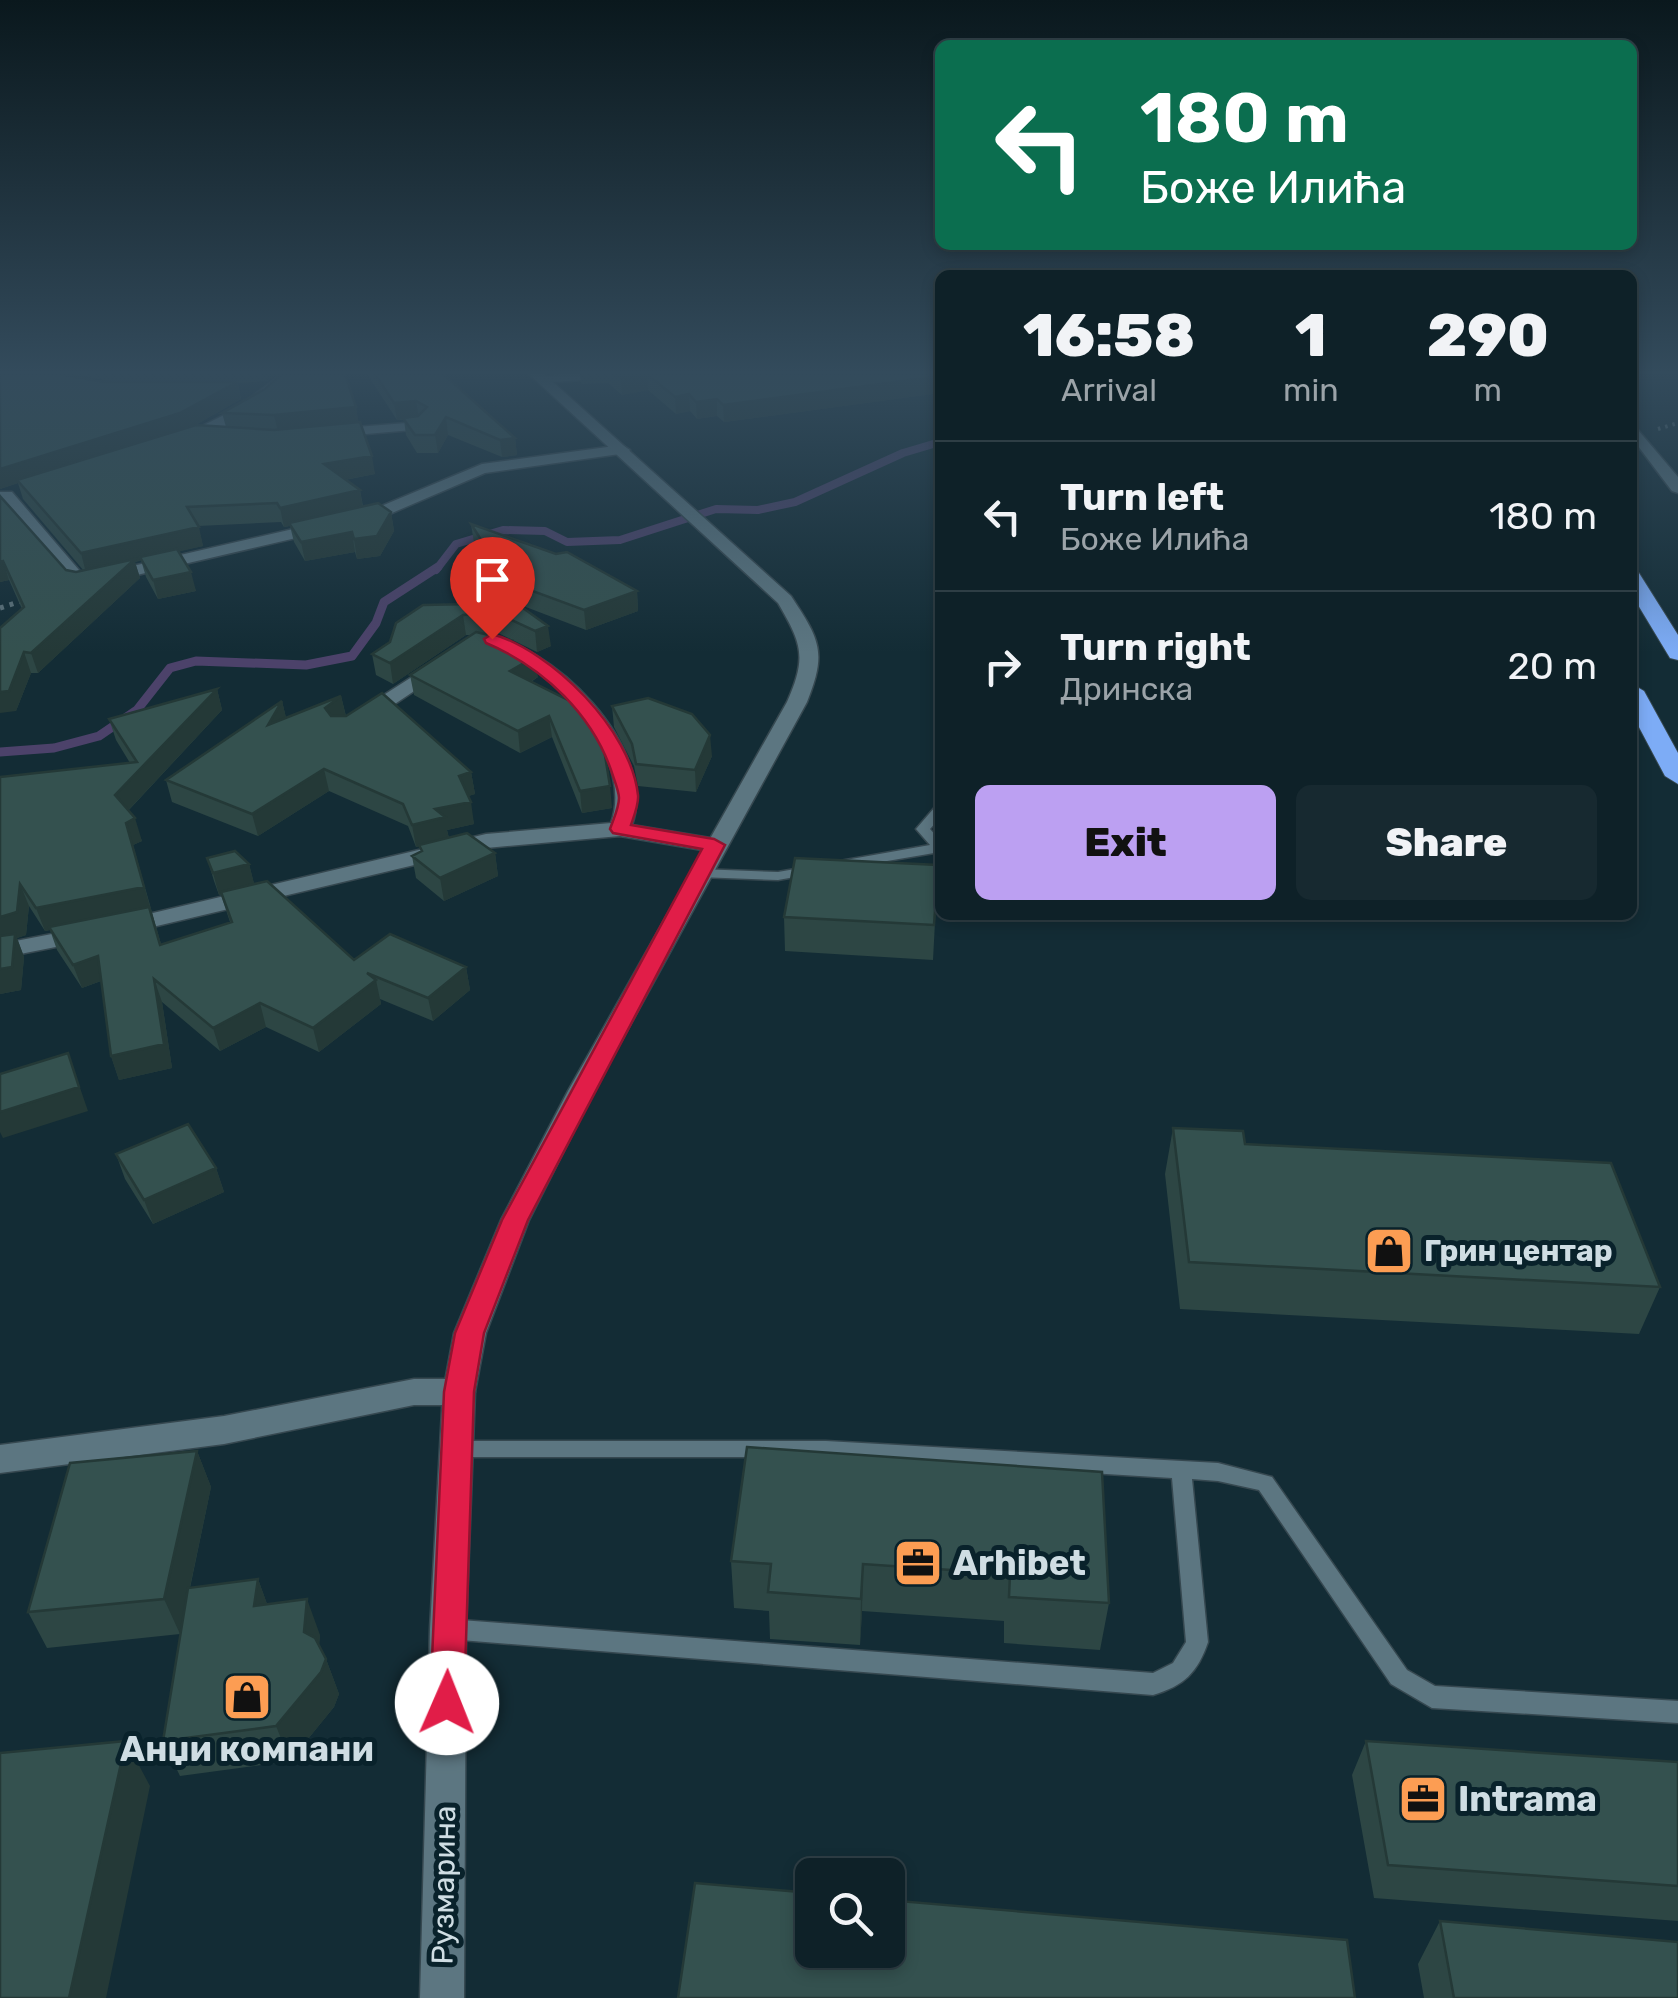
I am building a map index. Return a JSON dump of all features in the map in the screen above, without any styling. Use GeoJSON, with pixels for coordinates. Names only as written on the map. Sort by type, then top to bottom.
{"type":"FeatureCollection","features":[{"type":"Feature","properties":{"kind":"highway"},"geometry":{"type":"LineString","coordinates":[[1637,585],[1678,653]]}},
{"type":"Feature","properties":{"kind":"highway"},"geometry":{"type":"LineString","coordinates":[[1637,699],[1678,776]]}},
{"type":"Feature","properties":{"kind":"street"},"geometry":{"type":"LineString","coordinates":[[31,487],[5,494],[81,583],[372,516],[482,469],[495,467]]}},
{"type":"Feature","properties":{"kind":"street","name":"Рузмарина"},"geometry":{"type":"LineString","coordinates":[[442,1998],[448,1630],[459,1392],[470,1333],[515,1220],[811,669],[807,637],[785,600],[641,467]]}},
{"type":"Feature","properties":{"kind":"street"},"geometry":{"type":"LineString","coordinates":[[1662,467],[1678,488]]}},
{"type":"Feature","properties":{"kind":"street"},"geometry":{"type":"LineString","coordinates":[[343,730],[473,643],[498,640],[520,651],[568,689],[593,719],[617,758],[629,797],[620,829]]}},
{"type":"Feature","properties":{"kind":"street"},"geometry":{"type":"LineString","coordinates":[[0,951],[208,908],[486,841],[620,829],[714,845]]}},
{"type":"Feature","properties":{"kind":"street"},"geometry":{"type":"LineString","coordinates":[[0,1459],[224,1430],[414,1392],[459,1392]]}},
{"type":"Feature","properties":{"kind":"lane"},"geometry":{"type":"LineString","coordinates":[[935,816],[923,829],[935,842]]}},
{"type":"Feature","properties":{"kind":"lane"},"geometry":{"type":"LineString","coordinates":[[699,872],[778,876],[935,848]]}},
{"type":"Feature","properties":{"kind":"lane"},"geometry":{"type":"LineString","coordinates":[[457,1448],[826,1449],[1218,1472],[1265,1484],[1398,1678],[1432,1697],[1678,1712]]}},
{"type":"Feature","properties":{"kind":"lane"},"geometry":{"type":"LineString","coordinates":[[448,1630],[1152,1684],[1176,1678],[1192,1659],[1197,1642],[1181,1470]]}},
{"type":"Feature","properties":{"kind":"path"},"geometry":{"type":"LineString","coordinates":[[0,608],[81,583]]}},
{"type":"Feature","properties":{"kind":"building"},"geometry":{"type":"Polygon","coordinates":[[[59,467],[328,467],[360,490],[280,508],[277,503],[187,507],[199,527],[81,553],[17,480],[59,467]]]}},
{"type":"Feature","properties":{"kind":"building"},"geometry":{"type":"Polygon","coordinates":[[[0,496],[66,570],[76,572],[135,559],[31,653],[24,652],[9,691],[0,692],[0,628],[24,607],[3,561],[0,562],[0,496]]]}},
{"type":"Feature","properties":{"kind":"building"},"geometry":{"type":"Polygon","coordinates":[[[378,503],[391,512],[377,536],[354,539],[352,532],[301,542],[289,523],[378,503]]]}},
{"type":"Feature","properties":{"kind":"building"},"geometry":{"type":"Polygon","coordinates":[[[471,524],[556,554],[567,552],[637,591],[584,610],[508,582],[471,524]]]}},
{"type":"Feature","properties":{"kind":"building"},"geometry":{"type":"Polygon","coordinates":[[[177,549],[191,572],[153,580],[140,557],[177,549]]]}},
{"type":"Feature","properties":{"kind":"building"},"geometry":{"type":"Polygon","coordinates":[[[516,603],[548,626],[535,631],[494,612],[463,615],[390,663],[372,654],[390,642],[396,623],[423,605],[516,603]]]}},
{"type":"Feature","properties":{"kind":"building"},"geometry":{"type":"Polygon","coordinates":[[[476,632],[510,640],[500,644],[536,656],[510,671],[584,708],[602,737],[610,786],[580,791],[549,716],[518,731],[410,675],[476,632]]]}},
{"type":"Feature","properties":{"kind":"building"},"geometry":{"type":"Polygon","coordinates":[[[217,689],[115,795],[135,818],[126,823],[144,887],[36,908],[20,884],[17,912],[0,917],[0,777],[137,762],[109,719],[217,689]]]}},
{"type":"Feature","properties":{"kind":"building"},"geometry":{"type":"Polygon","coordinates":[[[382,693],[471,772],[459,776],[471,802],[435,809],[445,817],[412,825],[403,804],[324,769],[252,814],[166,780],[282,701],[268,725],[341,696],[325,708],[331,716],[346,716],[382,693]]]}},
{"type":"Feature","properties":{"kind":"building"},"geometry":{"type":"Polygon","coordinates":[[[648,698],[692,714],[710,735],[695,770],[636,764],[632,744],[612,706],[648,698]]]}},
{"type":"Feature","properties":{"kind":"building"},"geometry":{"type":"Polygon","coordinates":[[[467,833],[495,853],[440,878],[412,856],[422,851],[419,845],[467,833]]]}},
{"type":"Feature","properties":{"kind":"building"},"geometry":{"type":"Polygon","coordinates":[[[235,851],[249,864],[213,873],[207,858],[235,851]]]}},
{"type":"Feature","properties":{"kind":"building"},"geometry":{"type":"Polygon","coordinates":[[[795,858],[935,865],[934,925],[784,917],[795,858]]]}},
{"type":"Feature","properties":{"kind":"building"},"geometry":{"type":"Polygon","coordinates":[[[267,881],[354,960],[390,934],[466,967],[428,998],[367,973],[376,980],[313,1028],[260,1003],[213,1028],[154,979],[164,1044],[111,1056],[98,956],[73,965],[49,927],[149,907],[160,945],[232,922],[221,892],[267,881]]]}},
{"type":"Feature","properties":{"kind":"building"},"geometry":{"type":"Polygon","coordinates":[[[15,934],[12,967],[0,969],[0,936],[15,934]]]}},
{"type":"Feature","properties":{"kind":"building"},"geometry":{"type":"Polygon","coordinates":[[[68,1053],[79,1087],[0,1112],[0,1074],[68,1053]]]}},
{"type":"Feature","properties":{"kind":"building"},"geometry":{"type":"Polygon","coordinates":[[[188,1124],[216,1168],[144,1200],[116,1154],[188,1124]]]}},
{"type":"Feature","properties":{"kind":"building"},"geometry":{"type":"Polygon","coordinates":[[[1173,1128],[1243,1131],[1245,1144],[1611,1163],[1660,1287],[1189,1262],[1173,1128]]]}},
{"type":"Feature","properties":{"kind":"building"},"geometry":{"type":"Polygon","coordinates":[[[747,1447],[1102,1472],[1109,1603],[1009,1597],[1010,1574],[863,1564],[861,1599],[768,1592],[771,1564],[731,1561],[747,1447]]]}},
{"type":"Feature","properties":{"kind":"building"},"geometry":{"type":"Polygon","coordinates":[[[197,1451],[164,1599],[28,1612],[70,1463],[197,1451]]]}},
{"type":"Feature","properties":{"kind":"building"},"geometry":{"type":"Polygon","coordinates":[[[258,1579],[254,1606],[307,1599],[304,1632],[315,1638],[326,1659],[321,1672],[276,1726],[163,1741],[188,1588],[258,1579]]]}},
{"type":"Feature","properties":{"kind":"building"},"geometry":{"type":"Polygon","coordinates":[[[126,1741],[69,1998],[0,1998],[0,1753],[126,1741]]]}},
{"type":"Feature","properties":{"kind":"building"},"geometry":{"type":"Polygon","coordinates":[[[1366,1741],[1678,1762],[1678,1886],[1388,1865],[1366,1741]]]}},
{"type":"Feature","properties":{"kind":"building"},"geometry":{"type":"Polygon","coordinates":[[[695,1883],[795,1892],[795,1968],[905,1968],[905,1901],[1347,1940],[1355,1998],[678,1998],[695,1883]]]}},
{"type":"Feature","properties":{"kind":"building"},"geometry":{"type":"Polygon","coordinates":[[[1440,1921],[1678,1942],[1678,1998],[1454,1998],[1440,1921]]]}},
{"type":"Feature","properties":{"kind":"waterway"},"geometry":{"type":"LineString","coordinates":[[436,570],[456,544],[503,530],[545,531],[567,542],[620,540],[716,509],[758,510],[795,502],[872,467]]}},
{"type":"Feature","properties":{"kind":"waterway"},"geometry":{"type":"LineString","coordinates":[[0,752],[54,748],[99,736],[137,710],[170,668],[196,661],[306,665],[352,656],[376,623],[384,602],[438,567]]}},
{"type":"Feature","properties":{"kind":"place","name":"Грин центар"},"geometry":{"type":"Point","coordinates":[1389,1251]}},
{"type":"Feature","properties":{"kind":"place","name":"Arhibet"},"geometry":{"type":"Point","coordinates":[918,1563]}},
{"type":"Feature","properties":{"kind":"place","name":"Анџи компани"},"geometry":{"type":"Point","coordinates":[247,1697]}},
{"type":"Feature","properties":{"kind":"place","name":"Intrama"},"geometry":{"type":"Point","coordinates":[1423,1799]}},
{"type":"Feature","properties":{"kind":"route"},"geometry":{"type":"LineString","coordinates":[[447,1703],[459,1392],[470,1333],[515,1220],[714,845],[620,829],[629,797],[617,758],[593,719],[568,689],[520,651],[492,639]]}}]}
